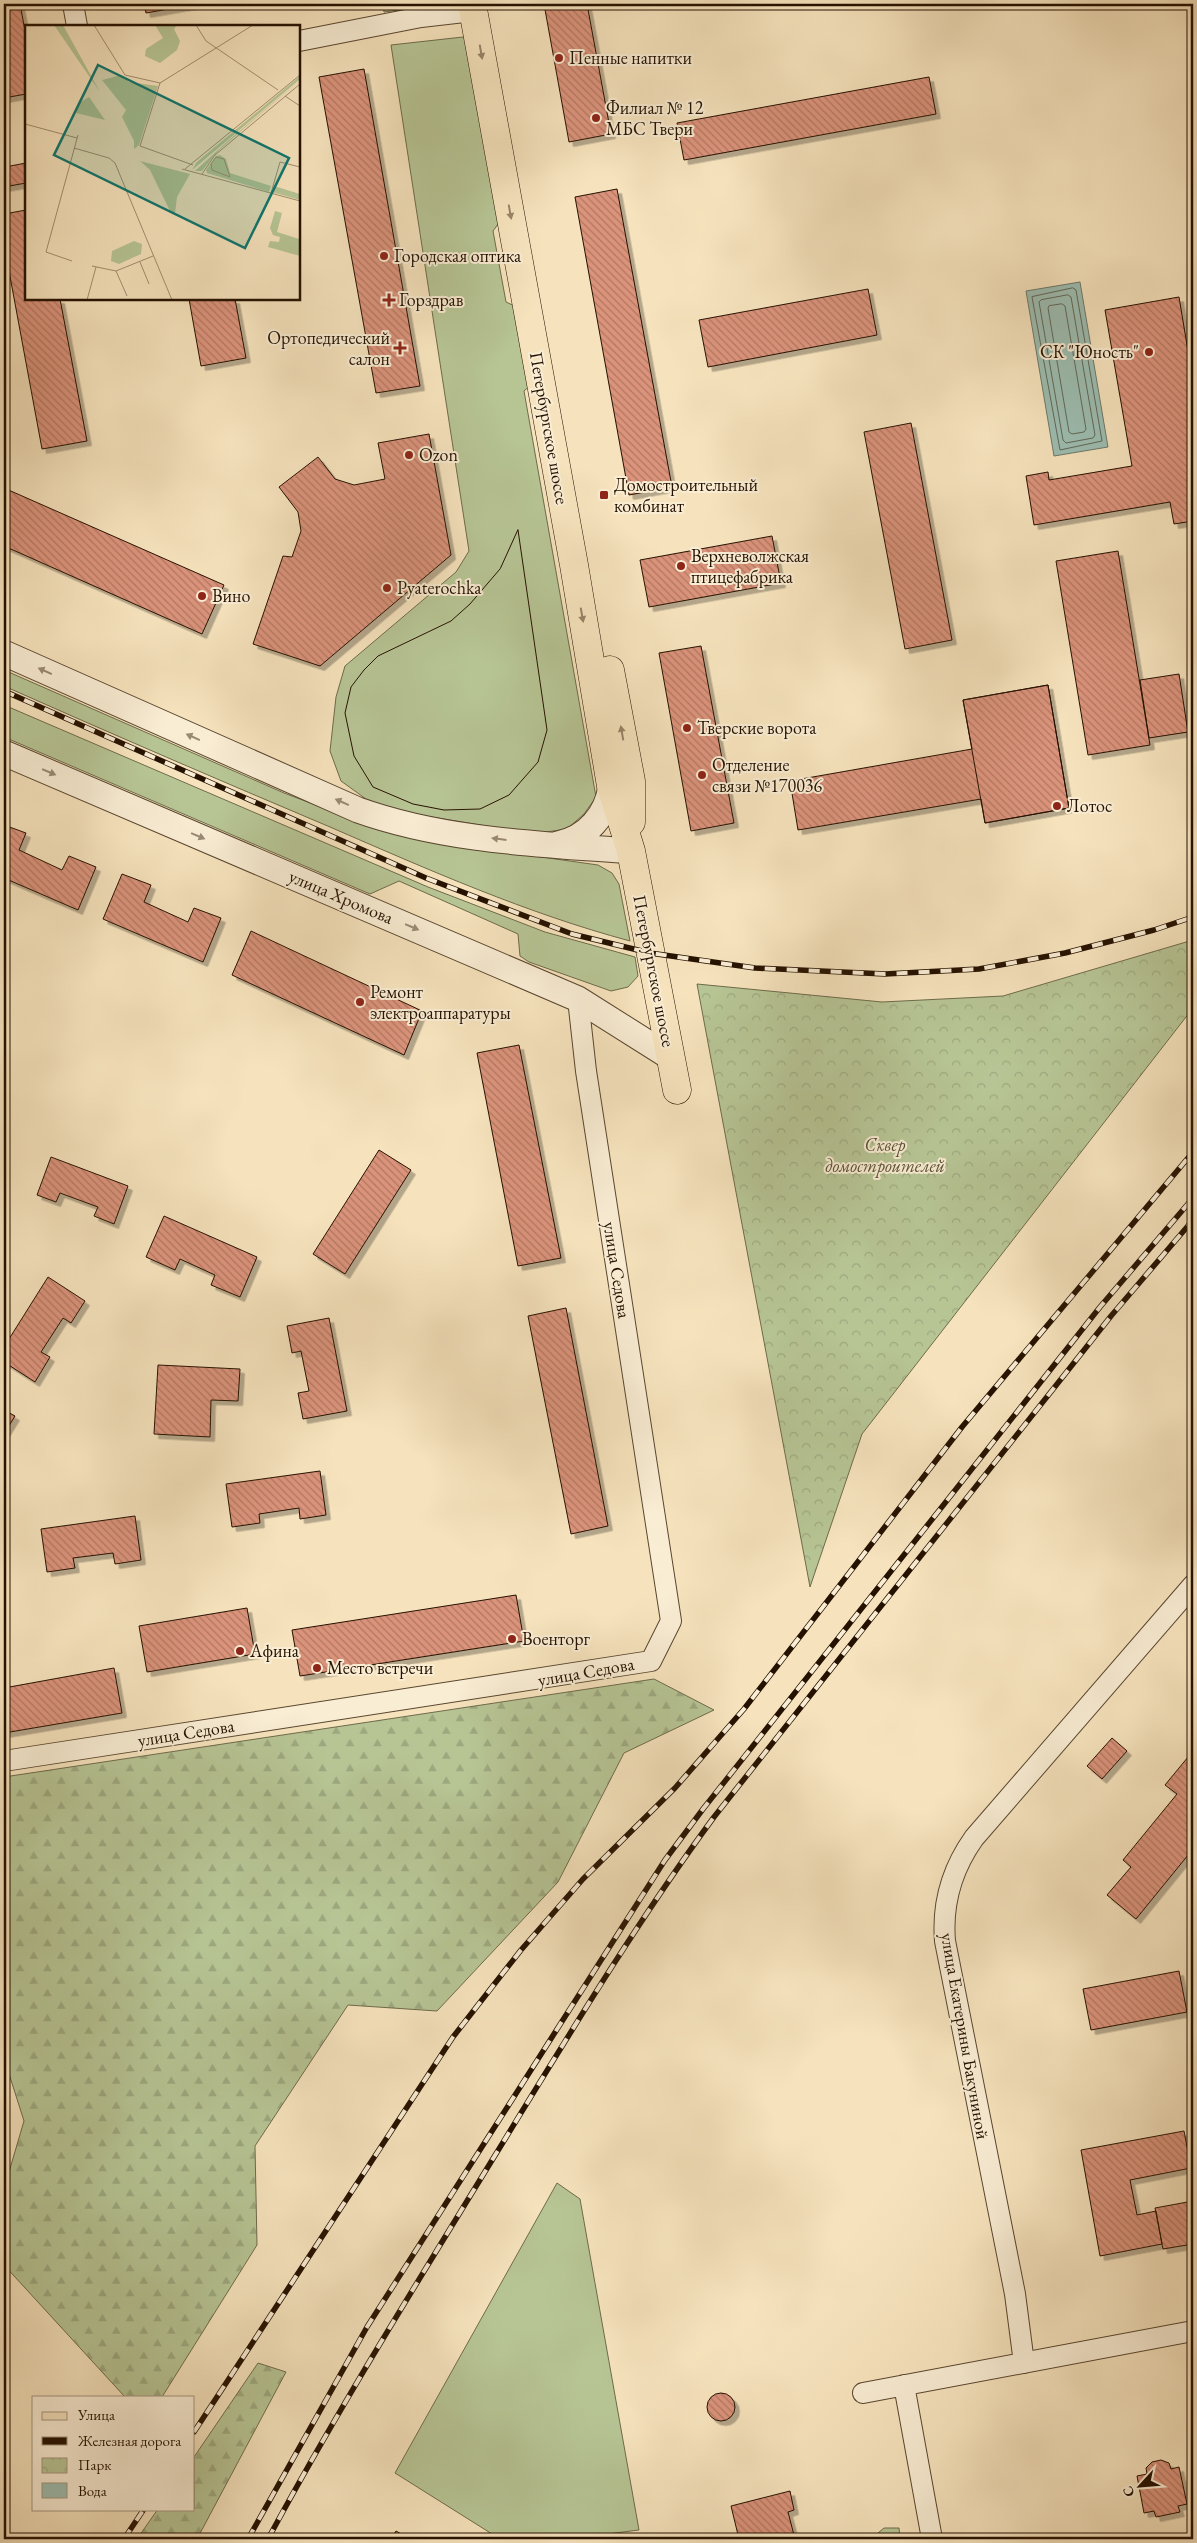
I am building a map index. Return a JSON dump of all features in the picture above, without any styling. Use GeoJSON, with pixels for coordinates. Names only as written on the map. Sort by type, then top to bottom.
{"type":"FeatureCollection","features":[{"type":"Feature","properties":{"kind":"main road","name":"Петербургское шоссе"},"geometry":{"type":"LineString","coordinates":[[482,7],[579,548],[631,781],[631,851]]}},
{"type":"Feature","properties":{"kind":"main road","name":"Петербургское шоссе"},"geometry":{"type":"LineString","coordinates":[[579,548],[611,786],[631,851],[677,1090]]}},
{"type":"Feature","properties":{"kind":"street"},"geometry":{"type":"LineString","coordinates":[[73,4],[77,25]]}},
{"type":"Feature","properties":{"kind":"street"},"geometry":{"type":"LineString","coordinates":[[300,41],[482,7]]}},
{"type":"Feature","properties":{"kind":"street"},"geometry":{"type":"LineString","coordinates":[[4,653],[371,814],[437,831],[548,845],[631,851]]}},
{"type":"Feature","properties":{"kind":"street","name":"улица Хромова"},"geometry":{"type":"LineString","coordinates":[[4,753],[578,999],[670,1056]]}},
{"type":"Feature","properties":{"kind":"street"},"geometry":{"type":"LineString","coordinates":[[548,845],[570,840],[590,828],[604,811],[611,786]]}},
{"type":"Feature","properties":{"kind":"street","name":"улица Седова"},"geometry":{"type":"LineString","coordinates":[[4,1761],[651,1660],[671,1621],[586,1070],[578,999]]}},
{"type":"Feature","properties":{"kind":"street","name":"улица Екатерины Бакуниной"},"geometry":{"type":"LineString","coordinates":[[1024,2363],[1014,2294],[945,1941],[944,1919],[947,1898],[957,1866],[974,1838],[1193,1585]]}},
{"type":"Feature","properties":{"kind":"street"},"geometry":{"type":"LineString","coordinates":[[863,2393],[1193,2331]]}},
{"type":"Feature","properties":{"kind":"street"},"geometry":{"type":"LineString","coordinates":[[904,2385],[932,2539]]}},
{"type":"Feature","properties":{"kind":"green space"},"geometry":{"type":"Polygon","coordinates":[[[383,4],[445,4],[384,12],[383,4]]]}},
{"type":"Feature","properties":{"kind":"green space"},"geometry":{"type":"Polygon","coordinates":[[[472,36],[504,216],[493,231],[506,302],[521,309],[535,381],[524,391],[596,797],[584,814],[567,829],[546,832],[511,830],[401,812],[366,799],[341,781],[330,751],[336,697],[345,666],[456,572],[469,551],[391,45],[472,36]]]}},
{"type":"Feature","properties":{"kind":"green space"},"geometry":{"type":"Polygon","coordinates":[[[4,670],[284,793],[363,823],[428,841],[598,865],[612,873],[619,884],[630,941],[591,930],[478,890],[167,757],[4,686],[4,670]]]}},
{"type":"Feature","properties":{"kind":"green space"},"geometry":{"type":"Polygon","coordinates":[[[4,705],[428,887],[545,932],[635,957],[638,976],[628,987],[611,991],[529,962],[520,956],[518,934],[399,881],[370,894],[4,737],[4,705]]]}},
{"type":"Feature","properties":{"kind":"green space","name":"Сквер домостроителей"},"geometry":{"type":"Polygon","coordinates":[[[1193,940],[1193,1008],[862,1434],[810,1587],[697,984],[882,1002],[1003,996],[1193,940]]]}},
{"type":"Feature","properties":{"kind":"green space"},"geometry":{"type":"Polygon","coordinates":[[[654,1679],[714,1710],[624,1753],[558,1882],[437,2011],[348,2005],[255,2146],[257,2245],[163,2396],[124,2396],[4,2265],[4,2189],[24,2121],[4,2058],[4,1777],[654,1679]]]}},
{"type":"Feature","properties":{"kind":"green space"},"geometry":{"type":"Polygon","coordinates":[[[557,2183],[580,2199],[639,2530],[567,2539],[500,2539],[395,2473],[557,2183]]]}},
{"type":"Feature","properties":{"kind":"green space"},"geometry":{"type":"Polygon","coordinates":[[[258,2363],[286,2372],[197,2539],[137,2539],[157,2510],[195,2510],[195,2456],[258,2363]]]}},
{"type":"Feature","properties":{"kind":"green space"},"geometry":{"type":"Polygon","coordinates":[[[884,2528],[899,2528],[900,2539],[871,2539],[884,2528]]]}},
{"type":"Feature","properties":{"kind":"water"},"geometry":{"type":"Polygon","coordinates":[[[1080,282],[1108,447],[1054,456],[1026,291],[1080,282]]]}},
{"type":"Feature","properties":{"kind":"building"},"geometry":{"type":"Polygon","coordinates":[[[4,4],[20,4],[25,31],[25,94],[4,98],[4,4]]]}},
{"type":"Feature","properties":{"kind":"building"},"geometry":{"type":"Polygon","coordinates":[[[144,4],[197,4],[146,13],[144,4]]]}},
{"type":"Feature","properties":{"kind":"building"},"geometry":{"type":"Polygon","coordinates":[[[544,4],[587,4],[611,134],[569,142],[544,4]]]}},
{"type":"Feature","properties":{"kind":"building"},"geometry":{"type":"Polygon","coordinates":[[[364,69],[420,386],[376,393],[319,77],[364,69]]]}},
{"type":"Feature","properties":{"kind":"building"},"geometry":{"type":"Polygon","coordinates":[[[929,77],[936,114],[684,160],[677,123],[929,77]]]}},
{"type":"Feature","properties":{"kind":"building"},"geometry":{"type":"Polygon","coordinates":[[[4,160],[5,167],[25,163],[25,183],[4,187],[4,160]]]}},
{"type":"Feature","properties":{"kind":"building"},"geometry":{"type":"Polygon","coordinates":[[[617,189],[672,487],[629,495],[575,197],[617,189]]]}},
{"type":"Feature","properties":{"kind":"building"},"geometry":{"type":"Polygon","coordinates":[[[25,210],[25,300],[60,300],[87,441],[42,449],[4,244],[4,214],[25,210]]]}},
{"type":"Feature","properties":{"kind":"building"},"geometry":{"type":"Polygon","coordinates":[[[868,289],[877,335],[708,367],[699,320],[868,289]]]}},
{"type":"Feature","properties":{"kind":"building"},"geometry":{"type":"Polygon","coordinates":[[[1179,297],[1193,381],[1193,521],[1174,524],[1170,502],[1034,525],[1026,476],[1048,472],[1049,480],[1132,466],[1105,310],[1179,297]]]}},
{"type":"Feature","properties":{"kind":"building"},"geometry":{"type":"Polygon","coordinates":[[[189,300],[235,300],[246,358],[201,366],[189,300]]]}},
{"type":"Feature","properties":{"kind":"building"},"geometry":{"type":"Polygon","coordinates":[[[911,423],[952,640],[905,649],[864,432],[911,423]]]}},
{"type":"Feature","properties":{"kind":"building"},"geometry":{"type":"Polygon","coordinates":[[[429,434],[451,555],[320,666],[253,644],[283,556],[292,557],[301,531],[298,512],[279,487],[318,457],[335,479],[354,485],[385,479],[378,443],[429,434]]]}},
{"type":"Feature","properties":{"kind":"building"},"geometry":{"type":"Polygon","coordinates":[[[4,488],[224,585],[202,634],[4,546],[4,488]]]}},
{"type":"Feature","properties":{"kind":"building"},"geometry":{"type":"Polygon","coordinates":[[[772,536],[781,583],[649,607],[640,560],[772,536]]]}},
{"type":"Feature","properties":{"kind":"building"},"geometry":{"type":"Polygon","coordinates":[[[1118,551],[1150,745],[1088,755],[1056,561],[1118,551]]]}},
{"type":"Feature","properties":{"kind":"building"},"geometry":{"type":"Polygon","coordinates":[[[701,646],[734,823],[691,831],[659,653],[701,646]]]}},
{"type":"Feature","properties":{"kind":"building"},"geometry":{"type":"Polygon","coordinates":[[[1179,674],[1188,732],[1149,738],[1140,680],[1179,674]]]}},
{"type":"Feature","properties":{"kind":"building"},"geometry":{"type":"Polygon","coordinates":[[[1048,685],[1069,808],[985,823],[981,799],[798,830],[790,781],[972,749],[963,700],[1048,685]]]}},
{"type":"Feature","properties":{"kind":"building"},"geometry":{"type":"Polygon","coordinates":[[[1048,685],[1069,808],[985,823],[963,700],[1048,685]]]}},
{"type":"Feature","properties":{"kind":"building"},"geometry":{"type":"Polygon","coordinates":[[[4,825],[26,833],[19,850],[62,870],[69,856],[96,867],[78,910],[4,878],[4,825]]]}},
{"type":"Feature","properties":{"kind":"building"},"geometry":{"type":"Polygon","coordinates":[[[122,874],[151,885],[144,902],[188,922],[194,908],[221,918],[203,962],[103,919],[122,874]]]}},
{"type":"Feature","properties":{"kind":"building"},"geometry":{"type":"Polygon","coordinates":[[[251,931],[422,1011],[404,1055],[232,975],[251,931]]]}},
{"type":"Feature","properties":{"kind":"building"},"geometry":{"type":"Polygon","coordinates":[[[519,1045],[561,1258],[518,1266],[477,1053],[519,1045]]]}},
{"type":"Feature","properties":{"kind":"building"},"geometry":{"type":"Polygon","coordinates":[[[379,1150],[411,1170],[345,1274],[313,1254],[379,1150]]]}},
{"type":"Feature","properties":{"kind":"building"},"geometry":{"type":"Polygon","coordinates":[[[51,1157],[128,1186],[114,1224],[94,1216],[98,1207],[60,1193],[56,1202],[37,1195],[51,1157]]]}},
{"type":"Feature","properties":{"kind":"building"},"geometry":{"type":"Polygon","coordinates":[[[164,1216],[257,1257],[240,1297],[211,1285],[215,1275],[180,1259],[175,1270],[146,1257],[164,1216]]]}},
{"type":"Feature","properties":{"kind":"building"},"geometry":{"type":"Polygon","coordinates":[[[48,1277],[85,1301],[71,1323],[63,1318],[41,1352],[50,1357],[35,1382],[4,1362],[4,1347],[48,1277]]]}},
{"type":"Feature","properties":{"kind":"building"},"geometry":{"type":"Polygon","coordinates":[[[566,1308],[608,1526],[571,1534],[528,1316],[566,1308]]]}},
{"type":"Feature","properties":{"kind":"building"},"geometry":{"type":"Polygon","coordinates":[[[329,1318],[347,1411],[303,1419],[298,1393],[309,1391],[301,1351],[292,1353],[287,1326],[329,1318]]]}},
{"type":"Feature","properties":{"kind":"building"},"geometry":{"type":"Polygon","coordinates":[[[158,1365],[240,1369],[238,1401],[211,1400],[210,1437],[154,1434],[158,1365]]]}},
{"type":"Feature","properties":{"kind":"building"},"geometry":{"type":"Polygon","coordinates":[[[4,1410],[15,1416],[4,1434],[4,1410]]]}},
{"type":"Feature","properties":{"kind":"building"},"geometry":{"type":"Polygon","coordinates":[[[320,1471],[326,1515],[300,1519],[299,1508],[259,1514],[260,1523],[232,1527],[226,1484],[320,1471]]]}},
{"type":"Feature","properties":{"kind":"building"},"geometry":{"type":"Polygon","coordinates":[[[135,1516],[141,1560],[115,1564],[113,1553],[73,1558],[75,1568],[47,1572],[41,1529],[135,1516]]]}},
{"type":"Feature","properties":{"kind":"building"},"geometry":{"type":"Polygon","coordinates":[[[516,1595],[524,1641],[300,1676],[292,1630],[516,1595]]]}},
{"type":"Feature","properties":{"kind":"building"},"geometry":{"type":"Polygon","coordinates":[[[247,1608],[255,1654],[147,1672],[139,1626],[247,1608]]]}},
{"type":"Feature","properties":{"kind":"building"},"geometry":{"type":"Polygon","coordinates":[[[114,1668],[122,1713],[4,1733],[4,1688],[114,1668]]]}},
{"type":"Feature","properties":{"kind":"building"},"geometry":{"type":"Polygon","coordinates":[[[1112,1738],[1127,1751],[1102,1779],[1087,1766],[1112,1738]]]}},
{"type":"Feature","properties":{"kind":"building"},"geometry":{"type":"Polygon","coordinates":[[[1193,1751],[1193,1849],[1136,1919],[1107,1895],[1131,1867],[1123,1860],[1177,1794],[1165,1785],[1193,1751]]]}},
{"type":"Feature","properties":{"kind":"building"},"geometry":{"type":"Polygon","coordinates":[[[1179,1971],[1187,2012],[1091,2030],[1083,1989],[1179,1971]]]}},
{"type":"Feature","properties":{"kind":"building"},"geometry":{"type":"Polygon","coordinates":[[[1184,2131],[1191,2168],[1130,2180],[1137,2215],[1156,2211],[1162,2244],[1100,2256],[1081,2150],[1184,2131]]]}},
{"type":"Feature","properties":{"kind":"building"},"geometry":{"type":"Polygon","coordinates":[[[1193,2201],[1193,2244],[1163,2249],[1155,2208],[1193,2201]]]}},
{"type":"Feature","properties":{"kind":"building"},"geometry":{"type":"Polygon","coordinates":[[[721,2393],[731,2397],[735,2407],[731,2417],[721,2421],[711,2417],[707,2407],[711,2397],[721,2393]]]}},
{"type":"Feature","properties":{"kind":"building"},"geometry":{"type":"Polygon","coordinates":[[[1161,2460],[1169,2463],[1171,2469],[1179,2467],[1187,2504],[1178,2506],[1180,2512],[1156,2517],[1154,2511],[1144,2513],[1137,2476],[1147,2474],[1146,2468],[1152,2462],[1161,2460]]]}},
{"type":"Feature","properties":{"kind":"building"},"geometry":{"type":"Polygon","coordinates":[[[790,2491],[794,2510],[788,2512],[795,2539],[739,2539],[731,2506],[790,2491]]]}},
{"type":"Feature","properties":{"kind":"building"},"geometry":{"type":"Polygon","coordinates":[[[396,2531],[410,2539],[391,2539],[396,2531]]]}},
{"type":"Feature","properties":{"kind":"tram line"},"geometry":{"type":"LineString","coordinates":[[518,530],[547,730],[538,762],[509,795],[480,809],[444,810],[413,804],[373,787],[354,756],[345,713],[351,687],[378,656],[451,621],[470,604],[500,569],[518,530]]}},
{"type":"Feature","properties":{"kind":"railway"},"geometry":{"type":"LineString","coordinates":[[4,691],[426,878],[572,934],[650,953],[755,968],[885,974],[979,969],[1065,953],[1154,930],[1193,917]]}},
{"type":"Feature","properties":{"kind":"railway"},"geometry":{"type":"LineString","coordinates":[[195,2430],[453,2037],[521,1950],[583,1879],[675,1788],[744,1709],[962,1427],[1193,1152]]}},
{"type":"Feature","properties":{"kind":"railway"},"geometry":{"type":"LineString","coordinates":[[248,2539],[367,2327],[665,1860],[703,1809],[1100,1307],[1193,1198]]}},
{"type":"Feature","properties":{"kind":"railway"},"geometry":{"type":"LineString","coordinates":[[268,2539],[350,2394],[436,2252],[600,1985],[684,1858],[714,1817],[1111,1316],[1193,1220]]}},
{"type":"Feature","properties":{"kind":"railway"},"geometry":{"type":"LineString","coordinates":[[124,2539],[143,2510]]}},
{"type":"Feature","properties":{"kind":"place","name":"Пенные напитки"},"geometry":{"type":"Point","coordinates":[559,58]}},
{"type":"Feature","properties":{"kind":"place","name":"Филиал № 12 МБС Твери"},"geometry":{"type":"Point","coordinates":[596,118]}},
{"type":"Feature","properties":{"kind":"place","name":"Городская оптика"},"geometry":{"type":"Point","coordinates":[384,256]}},
{"type":"Feature","properties":{"kind":"place","name":"Горздрав"},"geometry":{"type":"Point","coordinates":[389,300]}},
{"type":"Feature","properties":{"kind":"place","name":"Ортопедический салон"},"geometry":{"type":"Point","coordinates":[400,348]}},
{"type":"Feature","properties":{"kind":"place","name":"СК \"Юность\""},"geometry":{"type":"Point","coordinates":[1149,352]}},
{"type":"Feature","properties":{"kind":"place","name":"Ozon"},"geometry":{"type":"Point","coordinates":[409,455]}},
{"type":"Feature","properties":{"kind":"place","name":"Домостроительный комбинат"},"geometry":{"type":"Point","coordinates":[604,495]}},
{"type":"Feature","properties":{"kind":"place","name":"Верхневолжская птицефабрика"},"geometry":{"type":"Point","coordinates":[681,566]}},
{"type":"Feature","properties":{"kind":"place","name":"Pyaterochka"},"geometry":{"type":"Point","coordinates":[387,588]}},
{"type":"Feature","properties":{"kind":"place","name":"Вино"},"geometry":{"type":"Point","coordinates":[202,596]}},
{"type":"Feature","properties":{"kind":"place","name":"Тверские ворота"},"geometry":{"type":"Point","coordinates":[687,728]}},
{"type":"Feature","properties":{"kind":"place","name":"Отделение связи №170036"},"geometry":{"type":"Point","coordinates":[702,775]}},
{"type":"Feature","properties":{"kind":"place","name":"Лотос"},"geometry":{"type":"Point","coordinates":[1057,806]}},
{"type":"Feature","properties":{"kind":"place","name":"Ремонт электроаппаратуры"},"geometry":{"type":"Point","coordinates":[360,1002]}},
{"type":"Feature","properties":{"kind":"place","name":"Военторг"},"geometry":{"type":"Point","coordinates":[512,1639]}},
{"type":"Feature","properties":{"kind":"place","name":"Афина"},"geometry":{"type":"Point","coordinates":[240,1651]}},
{"type":"Feature","properties":{"kind":"place","name":"Место встречи"},"geometry":{"type":"Point","coordinates":[317,1668]}}]}
